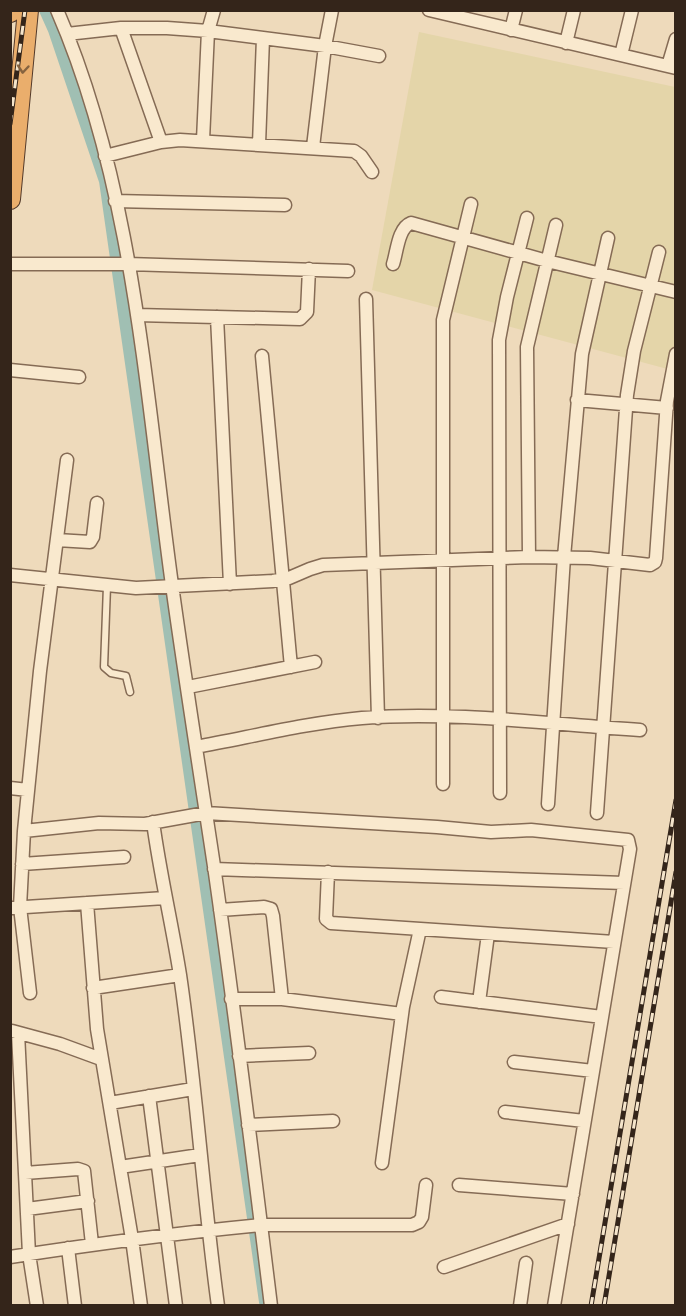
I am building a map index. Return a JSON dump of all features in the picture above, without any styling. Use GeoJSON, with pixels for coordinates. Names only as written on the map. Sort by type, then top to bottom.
{"type":"FeatureCollection","features":[{"type":"Feature","properties":{"kind":"highway"},"geometry":{"type":"LineString","coordinates":[[10,199],[28,10]]}},
{"type":"Feature","properties":{"kind":"street"},"geometry":{"type":"LineString","coordinates":[[57,10],[67,34],[105,156],[137,315],[170,587],[196,747],[198,814],[214,869],[248,1125],[258,1225],[272,1305]]}},
{"type":"Feature","properties":{"kind":"street"},"geometry":{"type":"LineString","coordinates":[[203,140],[208,31],[214,10]]}},
{"type":"Feature","properties":{"kind":"street"},"geometry":{"type":"LineString","coordinates":[[313,147],[325,46],[332,10]]}},
{"type":"Feature","properties":{"kind":"street"},"geometry":{"type":"LineString","coordinates":[[429,10],[458,14],[511,30],[672,67],[675,39]]}},
{"type":"Feature","properties":{"kind":"street"},"geometry":{"type":"LineString","coordinates":[[511,30],[516,10]]}},
{"type":"Feature","properties":{"kind":"street"},"geometry":{"type":"LineString","coordinates":[[566,43],[574,10]]}},
{"type":"Feature","properties":{"kind":"street"},"geometry":{"type":"LineString","coordinates":[[621,56],[632,10]]}},
{"type":"Feature","properties":{"kind":"street"},"geometry":{"type":"LineString","coordinates":[[67,34],[121,28],[167,28],[325,46],[379,56]]}},
{"type":"Feature","properties":{"kind":"street"},"geometry":{"type":"LineString","coordinates":[[121,28],[161,142]]}},
{"type":"Feature","properties":{"kind":"street"},"geometry":{"type":"LineString","coordinates":[[260,144],[263,38]]}},
{"type":"Feature","properties":{"kind":"street"},"geometry":{"type":"LineString","coordinates":[[105,156],[161,142],[203,140],[354,151],[362,156],[372,172]]}},
{"type":"Feature","properties":{"kind":"street"},"geometry":{"type":"LineString","coordinates":[[115,201],[285,205]]}},
{"type":"Feature","properties":{"kind":"street"},"geometry":{"type":"LineString","coordinates":[[443,784],[443,320],[471,204]]}},
{"type":"Feature","properties":{"kind":"street"},"geometry":{"type":"LineString","coordinates":[[500,793],[499,340],[527,218]]}},
{"type":"Feature","properties":{"kind":"street"},"geometry":{"type":"LineString","coordinates":[[393,264],[403,230],[406,225],[411,224],[463,236],[547,261],[675,292]]}},
{"type":"Feature","properties":{"kind":"street"},"geometry":{"type":"LineString","coordinates":[[529,557],[527,347],[556,225]]}},
{"type":"Feature","properties":{"kind":"street"},"geometry":{"type":"LineString","coordinates":[[548,804],[577,400],[584,339],[608,238]]}},
{"type":"Feature","properties":{"kind":"street"},"geometry":{"type":"LineString","coordinates":[[597,813],[626,405],[631,365],[658,252]]}},
{"type":"Feature","properties":{"kind":"street"},"geometry":{"type":"LineString","coordinates":[[10,264],[126,264],[348,271]]}},
{"type":"Feature","properties":{"kind":"street"},"geometry":{"type":"LineString","coordinates":[[137,315],[300,319],[307,312],[309,269]]}},
{"type":"Feature","properties":{"kind":"street"},"geometry":{"type":"LineString","coordinates":[[366,299],[378,717]]}},
{"type":"Feature","properties":{"kind":"street"},"geometry":{"type":"LineString","coordinates":[[217,316],[230,584]]}},
{"type":"Feature","properties":{"kind":"street"},"geometry":{"type":"LineString","coordinates":[[10,575],[107,586],[152,588],[283,580],[315,567],[375,563],[564,557],[646,565],[655,562],[667,408],[675,354]]}},
{"type":"Feature","properties":{"kind":"street"},"geometry":{"type":"LineString","coordinates":[[262,356],[291,667]]}},
{"type":"Feature","properties":{"kind":"street"},"geometry":{"type":"LineString","coordinates":[[10,370],[79,377]]}},
{"type":"Feature","properties":{"kind":"street"},"geometry":{"type":"LineString","coordinates":[[577,400],[667,408]]}},
{"type":"Feature","properties":{"kind":"street"},"geometry":{"type":"LineString","coordinates":[[30,993],[15,908],[22,864],[28,790],[67,460]]}},
{"type":"Feature","properties":{"kind":"street"},"geometry":{"type":"LineString","coordinates":[[57,540],[90,542],[93,537],[97,503]]}},
{"type":"Feature","properties":{"kind":"street"},"geometry":{"type":"LineString","coordinates":[[188,687],[315,662]]}},
{"type":"Feature","properties":{"kind":"street"},"geometry":{"type":"LineString","coordinates":[[196,747],[324,722],[378,717],[443,717],[640,730]]}},
{"type":"Feature","properties":{"kind":"street"},"geometry":{"type":"LineString","coordinates":[[10,788],[28,790]]}},
{"type":"Feature","properties":{"kind":"street"},"geometry":{"type":"LineString","coordinates":[[24,831],[99,823],[153,822],[198,814],[491,832],[531,830],[626,838],[630,844],[624,883],[554,1305]]}},
{"type":"Feature","properties":{"kind":"street"},"geometry":{"type":"LineString","coordinates":[[153,822],[180,975],[207,1230],[218,1305]]}},
{"type":"Feature","properties":{"kind":"street"},"geometry":{"type":"LineString","coordinates":[[22,864],[124,857]]}},
{"type":"Feature","properties":{"kind":"street"},"geometry":{"type":"LineString","coordinates":[[214,869],[624,883]]}},
{"type":"Feature","properties":{"kind":"street"},"geometry":{"type":"LineString","coordinates":[[328,872],[326,916],[328,922],[614,942]]}},
{"type":"Feature","properties":{"kind":"street"},"geometry":{"type":"LineString","coordinates":[[15,908],[165,898]]}},
{"type":"Feature","properties":{"kind":"street"},"geometry":{"type":"LineString","coordinates":[[87,903],[101,1059],[110,1102],[141,1305]]}},
{"type":"Feature","properties":{"kind":"street"},"geometry":{"type":"LineString","coordinates":[[220,910],[264,907],[271,909],[282,999]]}},
{"type":"Feature","properties":{"kind":"street"},"geometry":{"type":"LineString","coordinates":[[382,1163],[402,1014],[420,929]]}},
{"type":"Feature","properties":{"kind":"street"},"geometry":{"type":"LineString","coordinates":[[479,1002],[488,934]]}},
{"type":"Feature","properties":{"kind":"street"},"geometry":{"type":"LineString","coordinates":[[93,988],[180,975]]}},
{"type":"Feature","properties":{"kind":"street"},"geometry":{"type":"LineString","coordinates":[[441,997],[602,1017]]}},
{"type":"Feature","properties":{"kind":"street"},"geometry":{"type":"LineString","coordinates":[[231,999],[282,999],[402,1014]]}},
{"type":"Feature","properties":{"kind":"street"},"geometry":{"type":"LineString","coordinates":[[37,1305],[29,1254],[14,1032],[60,1044],[101,1059]]}},
{"type":"Feature","properties":{"kind":"street"},"geometry":{"type":"LineString","coordinates":[[239,1056],[309,1053]]}},
{"type":"Feature","properties":{"kind":"street"},"geometry":{"type":"LineString","coordinates":[[514,1062],[593,1071]]}},
{"type":"Feature","properties":{"kind":"street"},"geometry":{"type":"LineString","coordinates":[[110,1102],[193,1089]]}},
{"type":"Feature","properties":{"kind":"street"},"geometry":{"type":"LineString","coordinates":[[149,1096],[176,1305]]}},
{"type":"Feature","properties":{"kind":"street"},"geometry":{"type":"LineString","coordinates":[[505,1112],[584,1121]]}},
{"type":"Feature","properties":{"kind":"street"},"geometry":{"type":"LineString","coordinates":[[248,1125],[333,1121]]}},
{"type":"Feature","properties":{"kind":"street"},"geometry":{"type":"LineString","coordinates":[[120,1167],[200,1155]]}},
{"type":"Feature","properties":{"kind":"street"},"geometry":{"type":"LineString","coordinates":[[25,1173],[82,1169],[85,1176],[92,1244]]}},
{"type":"Feature","properties":{"kind":"street"},"geometry":{"type":"LineString","coordinates":[[10,1257],[92,1244],[258,1225],[412,1225],[419,1222],[422,1217],[426,1185]]}},
{"type":"Feature","properties":{"kind":"street"},"geometry":{"type":"LineString","coordinates":[[459,1185],[573,1194]]}},
{"type":"Feature","properties":{"kind":"street"},"geometry":{"type":"LineString","coordinates":[[27,1209],[88,1201]]}},
{"type":"Feature","properties":{"kind":"street"},"geometry":{"type":"LineString","coordinates":[[444,1267],[568,1224]]}},
{"type":"Feature","properties":{"kind":"street"},"geometry":{"type":"LineString","coordinates":[[68,1248],[75,1305]]}},
{"type":"Feature","properties":{"kind":"street"},"geometry":{"type":"LineString","coordinates":[[520,1305],[526,1263]]}},
{"type":"Feature","properties":{"kind":"lane"},"geometry":{"type":"LineString","coordinates":[[107,586],[104,667],[111,673],[126,676],[130,692]]}},
{"type":"Feature","properties":{"kind":"shaded area"},"geometry":{"type":"Polygon","coordinates":[[[419,32],[675,87],[675,371],[372,290],[419,32]]]}},
{"type":"Feature","properties":{"kind":"waterway"},"geometry":{"type":"LineString","coordinates":[[45,10],[54,30],[105,181],[265,1302]]}},
{"type":"Feature","properties":{"kind":"railway"},"geometry":{"type":"LineString","coordinates":[[10,124],[25,10]]}},
{"type":"Feature","properties":{"kind":"railway"},"geometry":{"type":"LineString","coordinates":[[591,1306],[676,800]]}},
{"type":"Feature","properties":{"kind":"railway"},"geometry":{"type":"LineString","coordinates":[[604,1306],[676,872]]}}]}
